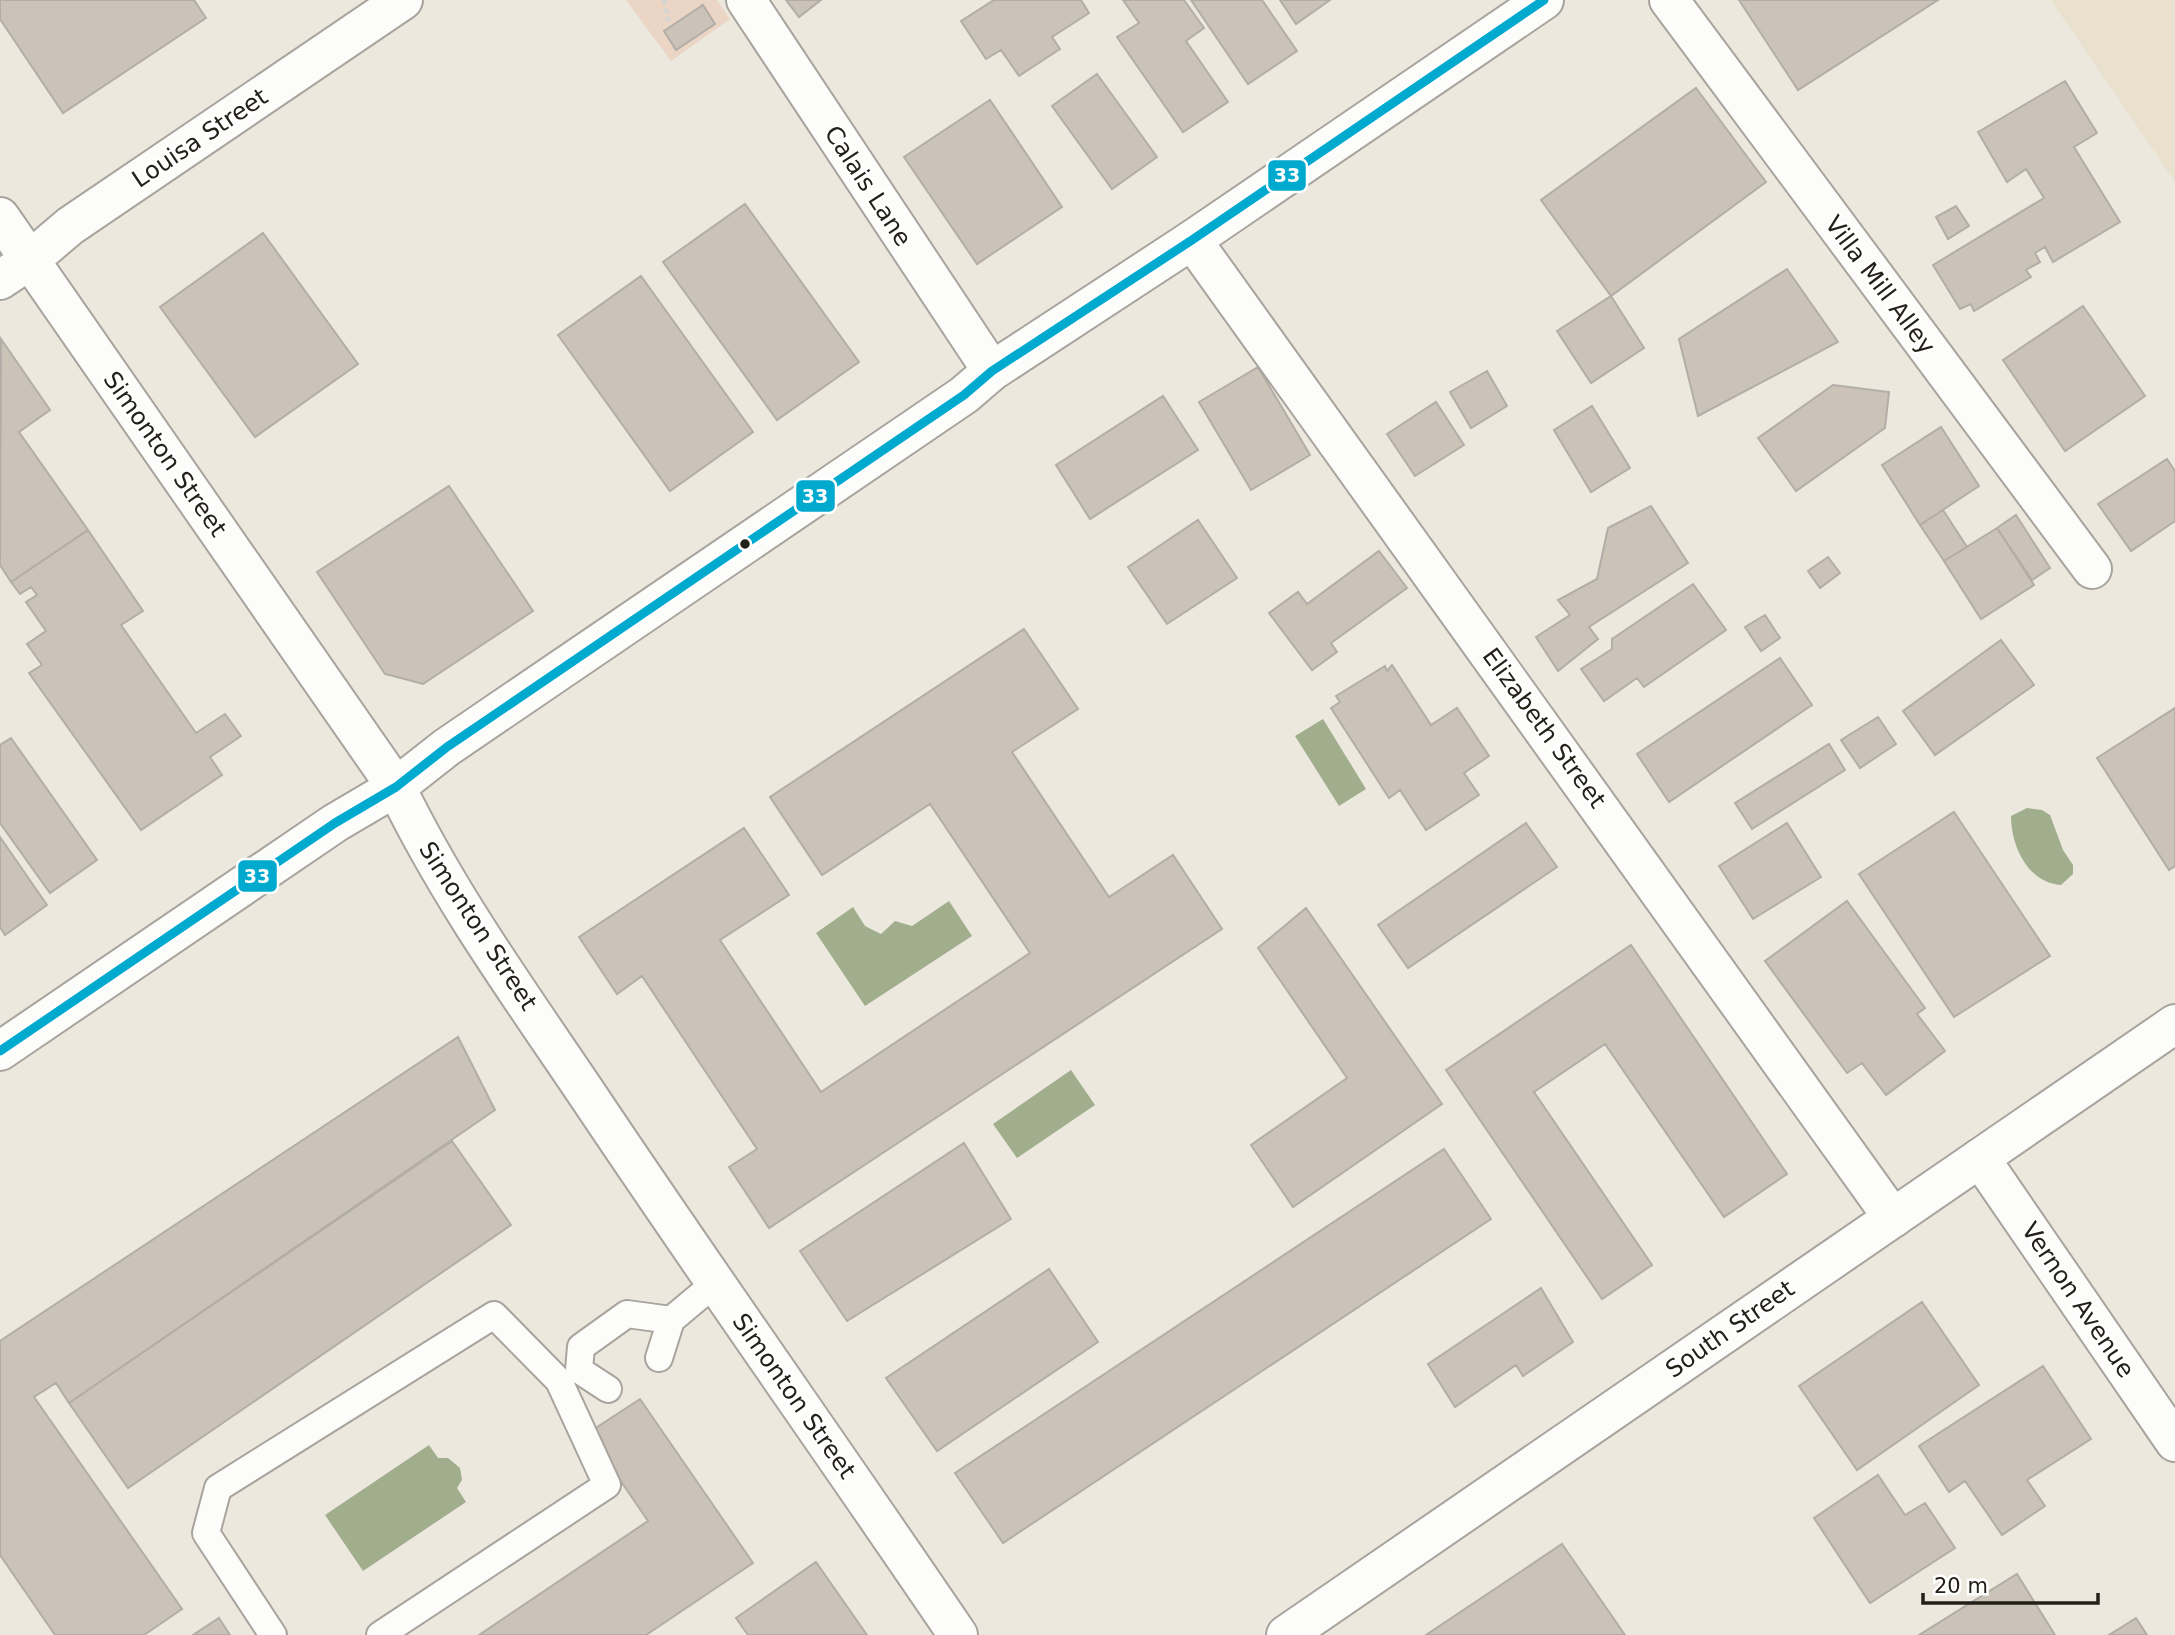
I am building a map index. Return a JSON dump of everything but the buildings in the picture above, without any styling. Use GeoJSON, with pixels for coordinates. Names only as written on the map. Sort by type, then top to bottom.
{"type":"FeatureCollection","features":[{"type":"Feature","properties":{"kind":"street","name":"Louisa Street"},"geometry":{"type":"LineString","coordinates":[[15,270],[70,226],[403,0]]}},
{"type":"Feature","properties":{"kind":"street","name":"Calais Lane"},"geometry":{"type":"LineString","coordinates":[[746,0],[992,372]]}},
{"type":"Feature","properties":{"kind":"street"},"geometry":{"type":"LineString","coordinates":[[0,1051],[335,823],[396,787],[447,747],[964,395],[992,372],[1192,240],[1544,0]]}},
{"type":"Feature","properties":{"kind":"street","name":"Villa Mill Alley"},"geometry":{"type":"LineString","coordinates":[[1669,0],[2092,569]]}},
{"type":"Feature","properties":{"kind":"street","name":"Simonton Street"},"geometry":{"type":"LineString","coordinates":[[0,217],[15,270],[396,787],[425,848],[465,912],[715,1283],[797,1397],[958,1635]]}},
{"type":"Feature","properties":{"kind":"street","name":"Elizabeth Street"},"geometry":{"type":"LineString","coordinates":[[1192,240],[1893,1218]]}},
{"type":"Feature","properties":{"kind":"street","name":"South Street"},"geometry":{"type":"LineString","coordinates":[[1286,1635],[2175,1024]]}},
{"type":"Feature","properties":{"kind":"street","name":"Vernon Avenue"},"geometry":{"type":"LineString","coordinates":[[1980,1157],[2175,1442]]}},
{"type":"Feature","properties":{"kind":"lane"},"geometry":{"type":"LineString","coordinates":[[659,1358],[671,1320],[715,1283]]}},
{"type":"Feature","properties":{"kind":"lane"},"geometry":{"type":"LineString","coordinates":[[380,1635],[607,1485],[569,1376],[581,1346],[627,1314],[671,1320]]}},
{"type":"Feature","properties":{"kind":"lane"},"geometry":{"type":"LineString","coordinates":[[273,1635],[206,1533],[218,1488],[494,1315],[569,1376],[608,1389]]}},
{"type":"Feature","properties":{"kind":"path"},"geometry":{"type":"LineString","coordinates":[[664,0],[669,22]]}},
{"type":"Feature","properties":{"kind":"shaded area"},"geometry":{"type":"Polygon","coordinates":[[[626,0],[717,0],[730,19],[671,61],[626,0]]]}},
{"type":"Feature","properties":{"kind":"shaded area"},"geometry":{"type":"Polygon","coordinates":[[[2051,0],[2175,0],[2175,182],[2051,0]]]}},
{"type":"Feature","properties":{"kind":"shaded area"},"geometry":{"type":"Polygon","coordinates":[[[1323,719],[1366,789],[1339,806],[1295,736],[1323,719]]]}},
{"type":"Feature","properties":{"kind":"shaded area"},"geometry":{"type":"Polygon","coordinates":[[[2027,808],[2042,810],[2050,815],[2063,850],[2073,865],[2073,874],[2061,885],[2039,878],[2018,850],[2011,816],[2027,808]]]}},
{"type":"Feature","properties":{"kind":"shaded area"},"geometry":{"type":"Polygon","coordinates":[[[949,901],[972,936],[865,1006],[816,933],[853,907],[865,926],[881,934],[895,921],[912,926],[949,901]]]}},
{"type":"Feature","properties":{"kind":"shaded area"},"geometry":{"type":"Polygon","coordinates":[[[1071,1070],[1095,1105],[1017,1158],[993,1124],[1071,1070]]]}},
{"type":"Feature","properties":{"kind":"shaded area"},"geometry":{"type":"Polygon","coordinates":[[[429,1445],[438,1458],[448,1458],[460,1468],[462,1480],[457,1488],[466,1502],[363,1571],[325,1515],[429,1445]]]}},
{"type":"Feature","properties":{"kind":"transit line","name":"33"},"geometry":{"type":"LineString","coordinates":[[0,1051],[335,823],[396,787],[447,747],[964,395],[992,371],[1192,240],[1544,0]]}}]}
